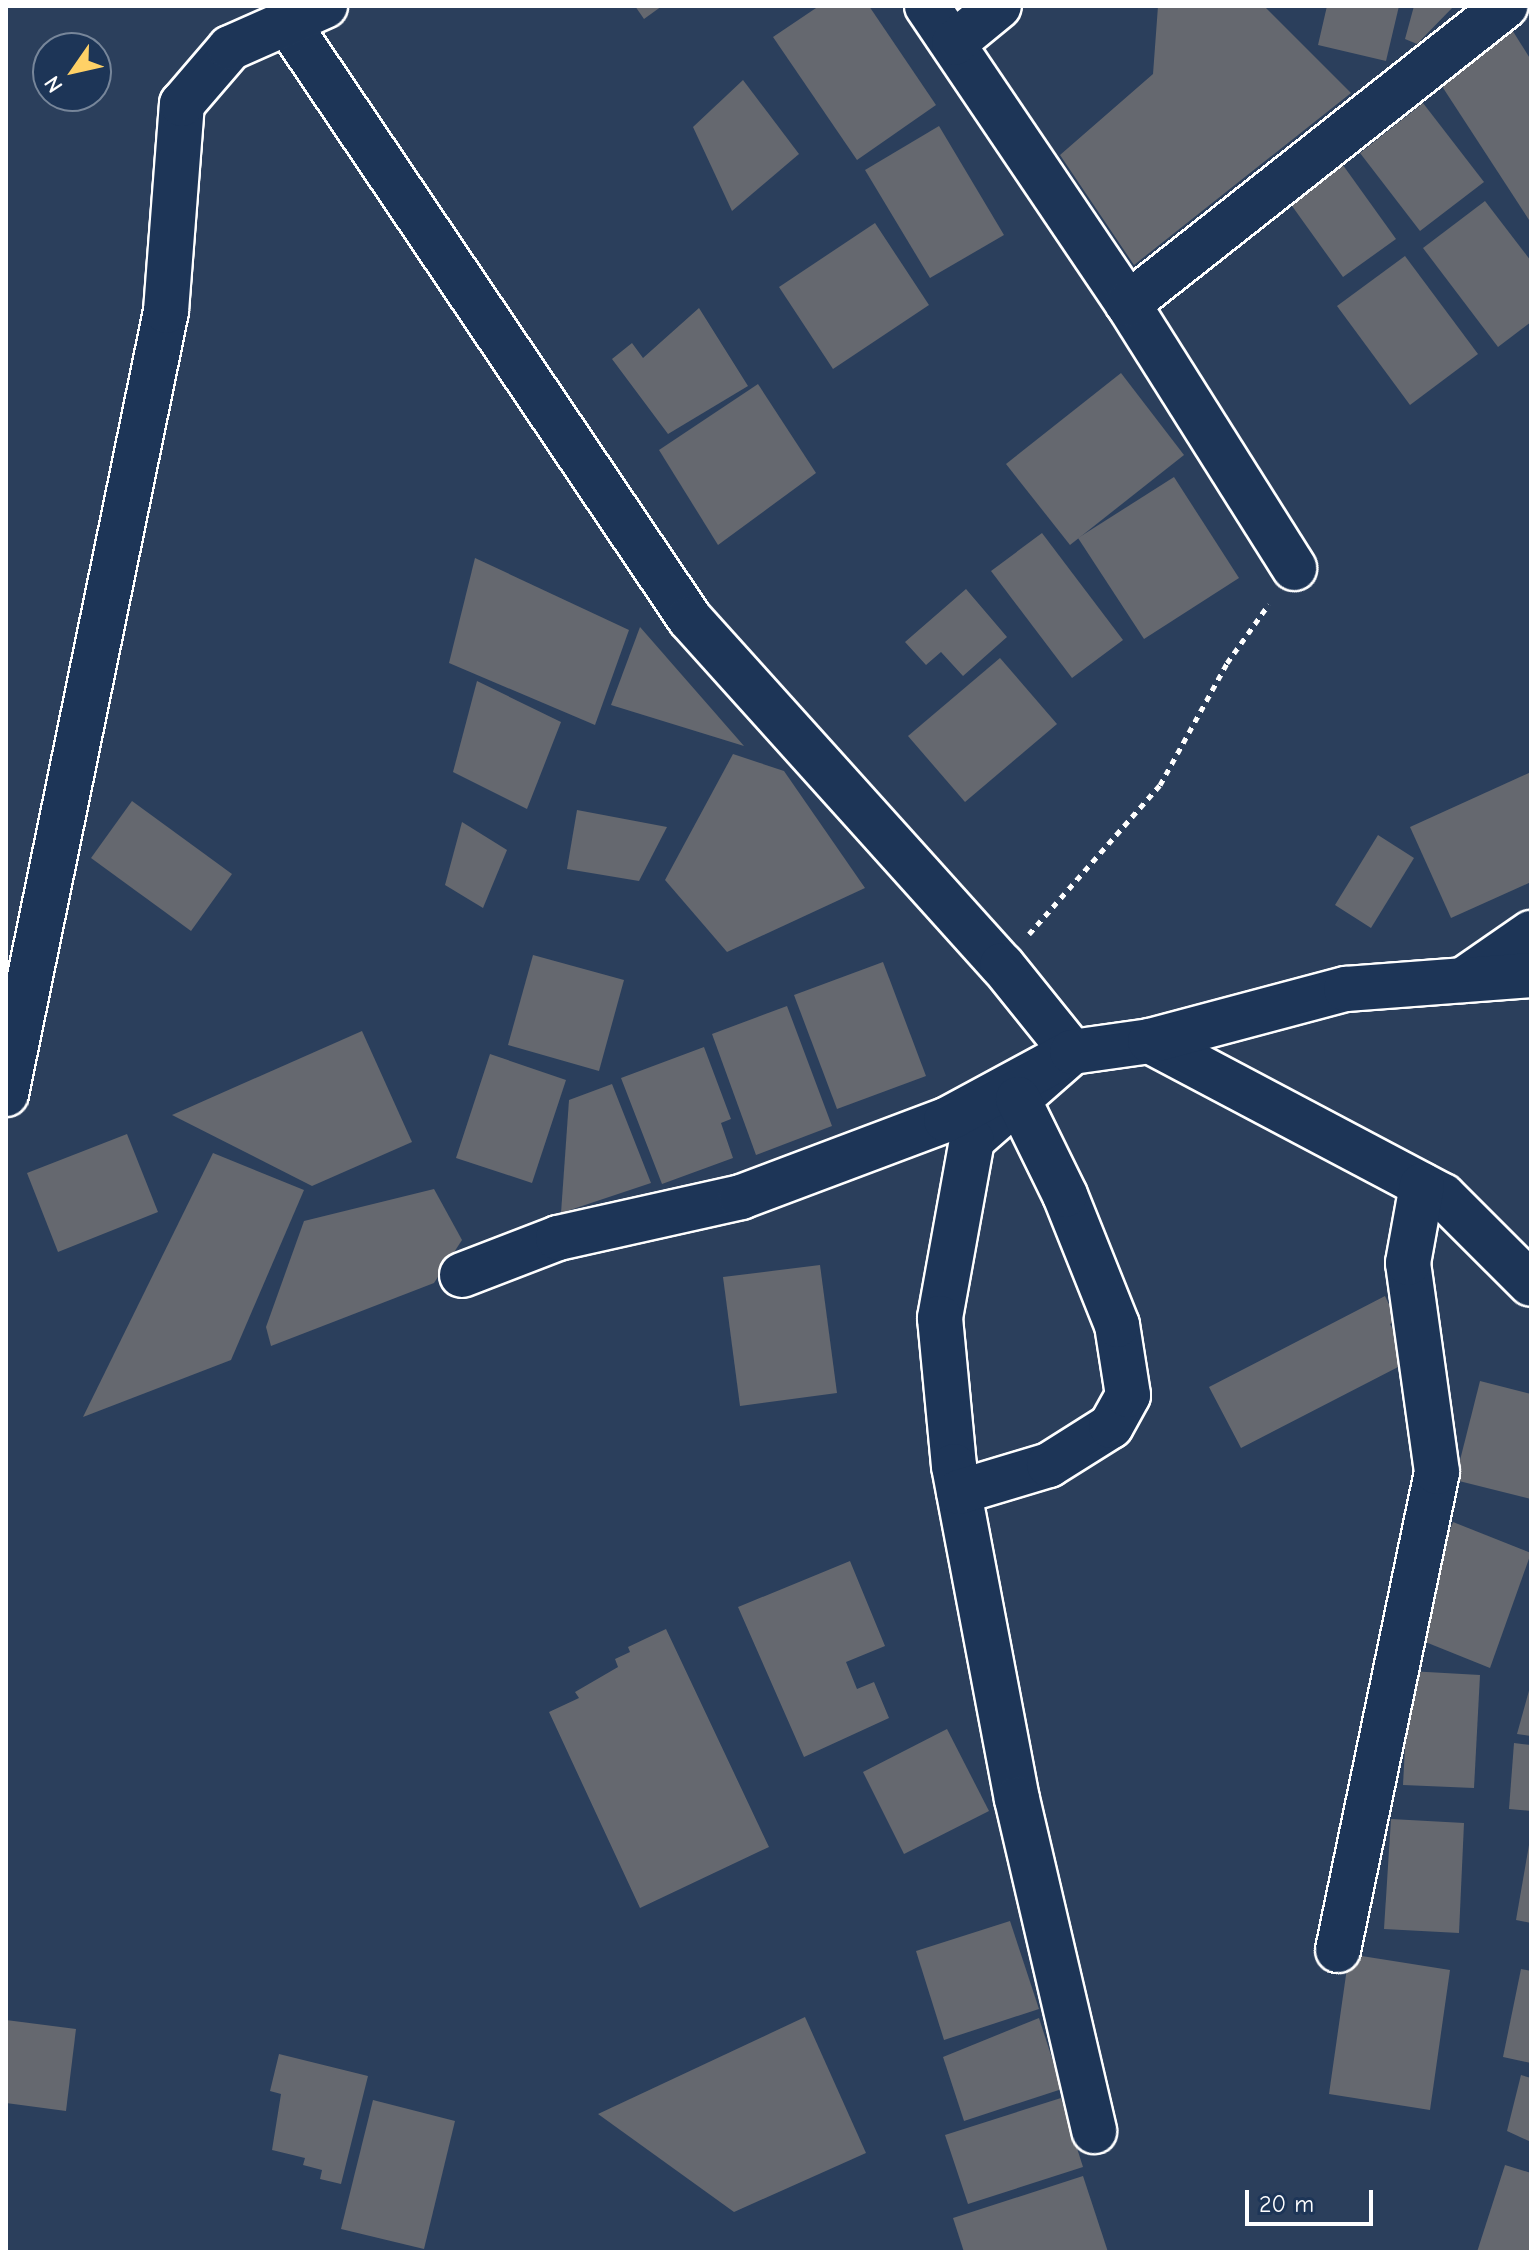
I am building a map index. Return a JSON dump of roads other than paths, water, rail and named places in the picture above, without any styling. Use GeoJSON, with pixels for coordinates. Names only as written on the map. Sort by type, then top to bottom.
{"type":"FeatureCollection","features":[{"type":"Feature","properties":{"kind":"street"},"geometry":{"type":"LineString","coordinates":[[927,6],[1128,304],[1294,568]]}},
{"type":"Feature","properties":{"kind":"street"},"geometry":{"type":"LineString","coordinates":[[954,43],[999,6]]}},
{"type":"Feature","properties":{"kind":"street"},"geometry":{"type":"LineString","coordinates":[[1128,304],[1506,6]]}},
{"type":"Feature","properties":{"kind":"street"},"geometry":{"type":"LineString","coordinates":[[6,1094],[166,311],[182,104],[230,48],[306,14],[690,619],[1002,965],[1072,1052]]}},
{"type":"Feature","properties":{"kind":"street"},"geometry":{"type":"LineString","coordinates":[[1463,980],[1531,933]]}},
{"type":"Feature","properties":{"kind":"street"},"geometry":{"type":"LineString","coordinates":[[462,1275],[558,1238],[741,1197],[946,1120],[1072,1052],[1150,1041],[1346,989],[1531,975]]}},
{"type":"Feature","properties":{"kind":"street"},"geometry":{"type":"LineString","coordinates":[[1150,1041],[1443,1196],[1531,1284]]}},
{"type":"Feature","properties":{"kind":"street"},"geometry":{"type":"LineString","coordinates":[[1072,1052],[972,1140],[940,1318],[959,1492],[1017,1799],[1094,2131]]}},
{"type":"Feature","properties":{"kind":"street"},"geometry":{"type":"LineString","coordinates":[[959,1492],[1049,1465],[1111,1426],[1128,1395],[1117,1325],[1065,1195],[1018,1099]]}},
{"type":"Feature","properties":{"kind":"street"},"geometry":{"type":"LineString","coordinates":[[1338,1950],[1437,1472],[1408,1263],[1422,1185]]}}]}
